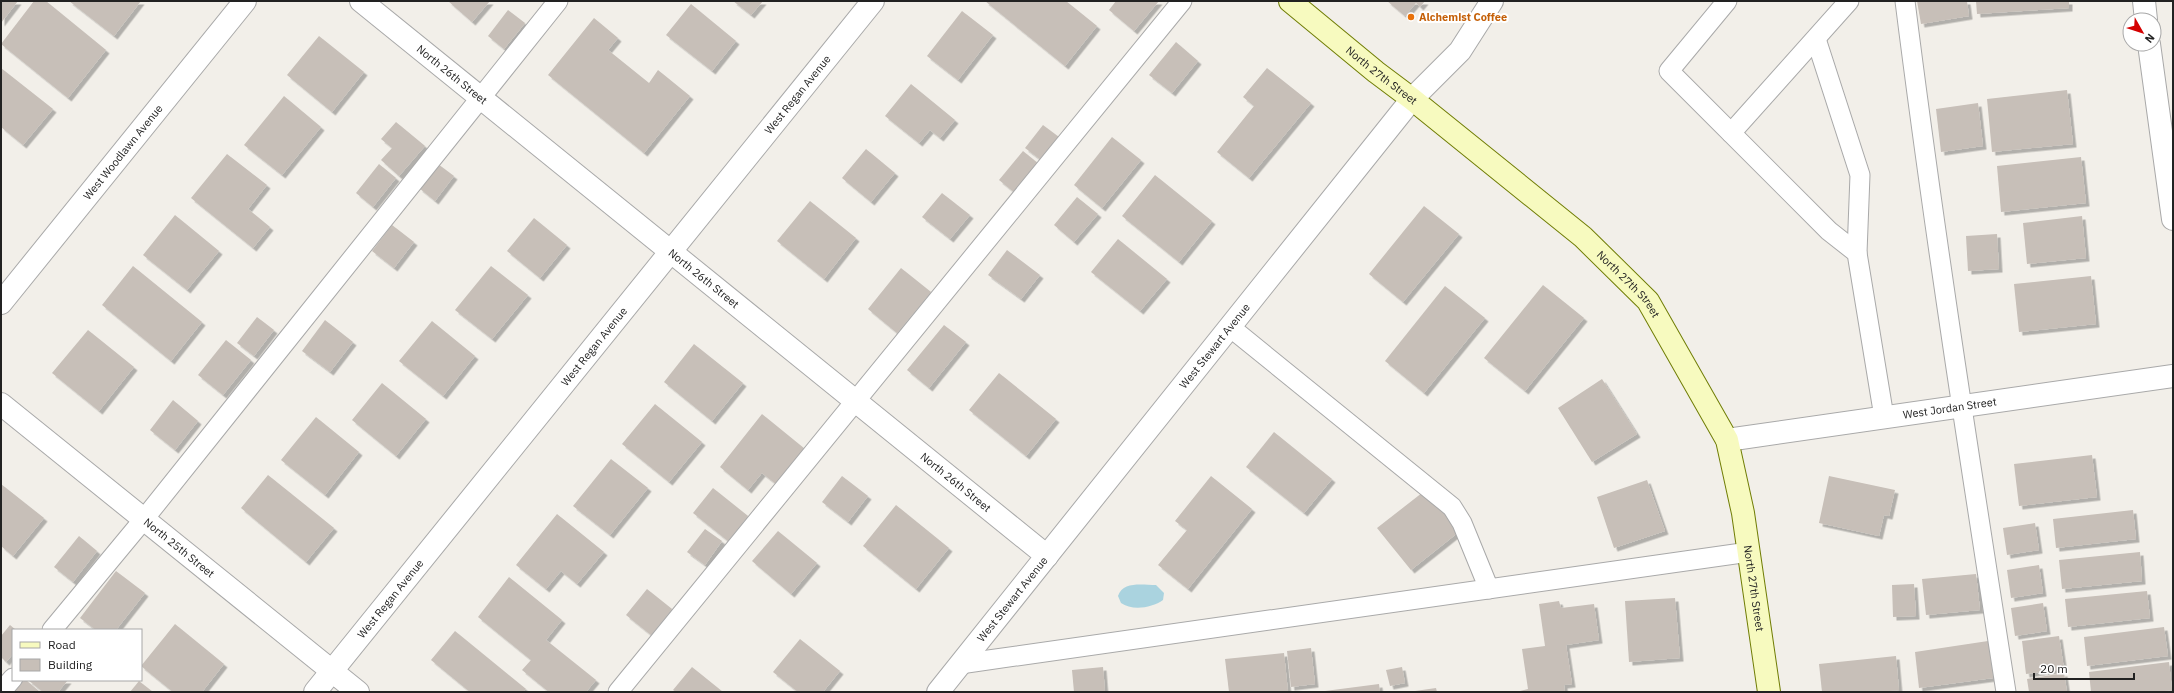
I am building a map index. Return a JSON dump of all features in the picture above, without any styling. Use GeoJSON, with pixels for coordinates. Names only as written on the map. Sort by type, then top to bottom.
{"type":"FeatureCollection","features":[{"type":"Feature","properties":{"kind":"street","name":"West Woodlawn Avenue"},"geometry":{"type":"LineString","coordinates":[[1,303],[245,1]]}},
{"type":"Feature","properties":{"kind":"street","name":"North 26th Street"},"geometry":{"type":"LineString","coordinates":[[361,1],[1048,556]]}},
{"type":"Feature","properties":{"kind":"street","name":"West Regan Avenue"},"geometry":{"type":"LineString","coordinates":[[315,692],[873,1]]}},
{"type":"Feature","properties":{"kind":"street","name":"North 27th Street"},"geometry":{"type":"LineString","coordinates":[[1290,1],[1376,72],[1412,99],[1583,237],[1648,301],[1727,440],[1743,513],[1769,692]]}},
{"type":"Feature","properties":{"kind":"street","name":"West Stewart Avenue"},"geometry":{"type":"LineString","coordinates":[[938,692],[1412,99],[1460,51],[1492,1]]}},
{"type":"Feature","properties":{"kind":"street"},"geometry":{"type":"LineString","coordinates":[[2144,1],[2145,12]]}},
{"type":"Feature","properties":{"kind":"street"},"geometry":{"type":"LineString","coordinates":[[2150,52],[2173,219]]}},
{"type":"Feature","properties":{"kind":"street","name":"West Jordan Street"},"geometry":{"type":"LineString","coordinates":[[1727,440],[2173,376]]}},
{"type":"Feature","properties":{"kind":"street","name":"North 25th Street"},"geometry":{"type":"LineString","coordinates":[[1,404],[358,692]]}},
{"type":"Feature","properties":{"kind":"lane"},"geometry":{"type":"LineString","coordinates":[[53,629],[144,519],[558,1]]}},
{"type":"Feature","properties":{"kind":"lane"},"geometry":{"type":"LineString","coordinates":[[618,692],[1182,1]]}},
{"type":"Feature","properties":{"kind":"lane"},"geometry":{"type":"LineString","coordinates":[[1727,1],[1669,70],[1829,231],[1857,253]]}},
{"type":"Feature","properties":{"kind":"lane"},"geometry":{"type":"LineString","coordinates":[[1731,133],[1849,1]]}},
{"type":"Feature","properties":{"kind":"lane"},"geometry":{"type":"LineString","coordinates":[[1905,1],[1960,406],[2006,692]]}},
{"type":"Feature","properties":{"kind":"lane"},"geometry":{"type":"LineString","coordinates":[[1816,39],[1860,175],[1857,253],[1884,417]]}},
{"type":"Feature","properties":{"kind":"lane"},"geometry":{"type":"LineString","coordinates":[[1230,327],[1452,507],[1462,523],[1489,589]]}},
{"type":"Feature","properties":{"kind":"lane"},"geometry":{"type":"LineString","coordinates":[[960,664],[1749,552]]}},
{"type":"Feature","properties":{"kind":"lane"},"geometry":{"type":"LineString","coordinates":[[1,692],[12,679]]}},
{"type":"Feature","properties":{"kind":"water"},"geometry":{"type":"Polygon","coordinates":[[[1156,585],[1164,593],[1163,600],[1148,607],[1131,607],[1121,603],[1118,596],[1120,591],[1129,586],[1156,585]]]}},
{"type":"Feature","properties":{"kind":"building"},"geometry":{"type":"Polygon","coordinates":[[[1,1],[18,1],[1,23],[1,1]]]}},
{"type":"Feature","properties":{"kind":"building"},"geometry":{"type":"Polygon","coordinates":[[[34,1],[46,1],[106,50],[68,98],[1,44],[34,1]]]}},
{"type":"Feature","properties":{"kind":"building"},"geometry":{"type":"Polygon","coordinates":[[[69,1],[141,1],[114,36],[69,1]]]}},
{"type":"Feature","properties":{"kind":"building"},"geometry":{"type":"Polygon","coordinates":[[[448,1],[490,1],[472,22],[448,1]]]}},
{"type":"Feature","properties":{"kind":"building"},"geometry":{"type":"Polygon","coordinates":[[[733,1],[763,1],[751,15],[733,1]]]}},
{"type":"Feature","properties":{"kind":"building"},"geometry":{"type":"Polygon","coordinates":[[[985,1],[1066,1],[1097,26],[1065,66],[985,1]]]}},
{"type":"Feature","properties":{"kind":"building"},"geometry":{"type":"Polygon","coordinates":[[[1116,1],[1159,1],[1134,31],[1109,10],[1116,1]]]}},
{"type":"Feature","properties":{"kind":"building"},"geometry":{"type":"Polygon","coordinates":[[[1387,1],[1425,1],[1420,7],[1416,3],[1405,16],[1387,1]]]}},
{"type":"Feature","properties":{"kind":"building"},"geometry":{"type":"Polygon","coordinates":[[[1917,1],[1967,1],[1969,16],[1921,24],[1917,1]]]}},
{"type":"Feature","properties":{"kind":"building"},"geometry":{"type":"Polygon","coordinates":[[[1976,1],[2069,1],[2069,8],[1977,14],[1976,1]]]}},
{"type":"Feature","properties":{"kind":"building"},"geometry":{"type":"Polygon","coordinates":[[[691,4],[736,41],[712,71],[666,35],[691,4]]]}},
{"type":"Feature","properties":{"kind":"building"},"geometry":{"type":"Polygon","coordinates":[[[508,10],[525,23],[504,49],[488,36],[508,10]]]}},
{"type":"Feature","properties":{"kind":"building"},"geometry":{"type":"Polygon","coordinates":[[[962,11],[993,35],[958,80],[927,56],[962,11]]]}},
{"type":"Feature","properties":{"kind":"building"},"geometry":{"type":"Polygon","coordinates":[[[594,18],[618,38],[608,50],[649,83],[658,70],[690,96],[644,153],[548,75],[594,18]]]}},
{"type":"Feature","properties":{"kind":"building"},"geometry":{"type":"Polygon","coordinates":[[[319,36],[364,72],[332,112],[287,75],[319,36]]]}},
{"type":"Feature","properties":{"kind":"building"},"geometry":{"type":"Polygon","coordinates":[[[1176,42],[1198,61],[1172,93],[1149,75],[1176,42]]]}},
{"type":"Feature","properties":{"kind":"building"},"geometry":{"type":"Polygon","coordinates":[[[1,68],[53,109],[23,145],[1,127],[1,68]]]}},
{"type":"Feature","properties":{"kind":"building"},"geometry":{"type":"Polygon","coordinates":[[[1267,68],[1311,103],[1249,178],[1217,152],[1254,106],[1243,97],[1267,68]]]}},
{"type":"Feature","properties":{"kind":"building"},"geometry":{"type":"Polygon","coordinates":[[[911,84],[955,120],[940,138],[930,130],[919,143],[885,116],[911,84]]]}},
{"type":"Feature","properties":{"kind":"building"},"geometry":{"type":"Polygon","coordinates":[[[2067,90],[2073,144],[1992,152],[1987,99],[2067,90]]]}},
{"type":"Feature","properties":{"kind":"building"},"geometry":{"type":"Polygon","coordinates":[[[284,96],[321,127],[282,175],[244,145],[284,96]]]}},
{"type":"Feature","properties":{"kind":"building"},"geometry":{"type":"Polygon","coordinates":[[[1978,103],[1983,146],[1941,152],[1936,109],[1978,103]]]}},
{"type":"Feature","properties":{"kind":"building"},"geometry":{"type":"Polygon","coordinates":[[[396,122],[425,146],[399,176],[381,160],[392,148],[381,139],[396,122]]]}},
{"type":"Feature","properties":{"kind":"building"},"geometry":{"type":"Polygon","coordinates":[[[1043,125],[1059,137],[1041,160],[1025,148],[1043,125]]]}},
{"type":"Feature","properties":{"kind":"building"},"geometry":{"type":"Polygon","coordinates":[[[1112,137],[1141,160],[1102,208],[1074,185],[1112,137]]]}},
{"type":"Feature","properties":{"kind":"building"},"geometry":{"type":"Polygon","coordinates":[[[866,149],[895,173],[871,202],[842,178],[866,149]]]}},
{"type":"Feature","properties":{"kind":"building"},"geometry":{"type":"Polygon","coordinates":[[[1023,151],[1039,164],[1015,193],[999,180],[1023,151]]]}},
{"type":"Feature","properties":{"kind":"building"},"geometry":{"type":"Polygon","coordinates":[[[227,154],[267,185],[248,209],[270,227],[253,248],[191,198],[227,154]]]}},
{"type":"Feature","properties":{"kind":"building"},"geometry":{"type":"Polygon","coordinates":[[[2081,157],[2086,203],[2001,212],[1997,166],[2081,157]]]}},
{"type":"Feature","properties":{"kind":"building"},"geometry":{"type":"Polygon","coordinates":[[[379,164],[396,178],[373,207],[356,193],[379,164]]]}},
{"type":"Feature","properties":{"kind":"building"},"geometry":{"type":"Polygon","coordinates":[[[438,164],[454,176],[435,201],[419,188],[438,164]]]}},
{"type":"Feature","properties":{"kind":"building"},"geometry":{"type":"Polygon","coordinates":[[[1155,175],[1212,221],[1179,262],[1122,216],[1155,175]]]}},
{"type":"Feature","properties":{"kind":"building"},"geometry":{"type":"Polygon","coordinates":[[[942,193],[970,215],[950,239],[922,217],[942,193]]]}},
{"type":"Feature","properties":{"kind":"building"},"geometry":{"type":"Polygon","coordinates":[[[1077,197],[1098,214],[1074,242],[1054,225],[1077,197]]]}},
{"type":"Feature","properties":{"kind":"building"},"geometry":{"type":"Polygon","coordinates":[[[810,201],[856,238],[824,279],[777,241],[810,201]]]}},
{"type":"Feature","properties":{"kind":"building"},"geometry":{"type":"Polygon","coordinates":[[[1424,206],[1459,234],[1403,302],[1369,274],[1424,206]]]}},
{"type":"Feature","properties":{"kind":"building"},"geometry":{"type":"Polygon","coordinates":[[[175,215],[219,251],[187,290],[143,255],[175,215]]]}},
{"type":"Feature","properties":{"kind":"building"},"geometry":{"type":"Polygon","coordinates":[[[2082,216],[2086,258],[2027,264],[2023,223],[2082,216]]]}},
{"type":"Feature","properties":{"kind":"building"},"geometry":{"type":"Polygon","coordinates":[[[534,218],[567,245],[540,278],[507,251],[534,218]]]}},
{"type":"Feature","properties":{"kind":"building"},"geometry":{"type":"Polygon","coordinates":[[[392,225],[414,242],[394,268],[372,251],[392,225]]]}},
{"type":"Feature","properties":{"kind":"building"},"geometry":{"type":"Polygon","coordinates":[[[1997,234],[1999,269],[1968,271],[1966,236],[1997,234]]]}},
{"type":"Feature","properties":{"kind":"building"},"geometry":{"type":"Polygon","coordinates":[[[1118,239],[1167,279],[1140,311],[1091,272],[1118,239]]]}},
{"type":"Feature","properties":{"kind":"building"},"geometry":{"type":"Polygon","coordinates":[[[1007,250],[1040,275],[1021,299],[988,275],[1007,250]]]}},
{"type":"Feature","properties":{"kind":"building"},"geometry":{"type":"Polygon","coordinates":[[[133,266],[202,322],[171,361],[102,305],[133,266]]]}},
{"type":"Feature","properties":{"kind":"building"},"geometry":{"type":"Polygon","coordinates":[[[491,266],[528,295],[492,339],[455,310],[491,266]]]}},
{"type":"Feature","properties":{"kind":"building"},"geometry":{"type":"Polygon","coordinates":[[[901,268],[931,292],[897,333],[868,309],[901,268]]]}},
{"type":"Feature","properties":{"kind":"building"},"geometry":{"type":"Polygon","coordinates":[[[2091,276],[2096,324],[2019,332],[2014,284],[2091,276]]]}},
{"type":"Feature","properties":{"kind":"building"},"geometry":{"type":"Polygon","coordinates":[[[1543,285],[1584,318],[1525,391],[1484,358],[1543,285]]]}},
{"type":"Feature","properties":{"kind":"building"},"geometry":{"type":"Polygon","coordinates":[[[1445,286],[1485,318],[1424,393],[1385,361],[1445,286]]]}},
{"type":"Feature","properties":{"kind":"building"},"geometry":{"type":"Polygon","coordinates":[[[257,317],[274,330],[254,356],[237,343],[257,317]]]}},
{"type":"Feature","properties":{"kind":"building"},"geometry":{"type":"Polygon","coordinates":[[[325,320],[353,342],[330,372],[302,351],[325,320]]]}},
{"type":"Feature","properties":{"kind":"building"},"geometry":{"type":"Polygon","coordinates":[[[432,321],[475,356],[443,396],[399,361],[432,321]]]}},
{"type":"Feature","properties":{"kind":"building"},"geometry":{"type":"Polygon","coordinates":[[[944,325],[966,342],[929,388],[907,370],[944,325]]]}},
{"type":"Feature","properties":{"kind":"building"},"geometry":{"type":"Polygon","coordinates":[[[88,330],[134,367],[99,411],[52,373],[88,330]]]}},
{"type":"Feature","properties":{"kind":"building"},"geometry":{"type":"Polygon","coordinates":[[[226,340],[251,360],[223,395],[198,375],[226,340]]]}},
{"type":"Feature","properties":{"kind":"building"},"geometry":{"type":"Polygon","coordinates":[[[694,344],[743,383],[712,421],[664,382],[694,344]]]}},
{"type":"Feature","properties":{"kind":"building"},"geometry":{"type":"Polygon","coordinates":[[[999,373],[1056,419],[1026,456],[969,410],[999,373]]]}},
{"type":"Feature","properties":{"kind":"building"},"geometry":{"type":"Polygon","coordinates":[[[1602,379],[1637,434],[1592,462],[1558,408],[1602,379]]]}},
{"type":"Feature","properties":{"kind":"building"},"geometry":{"type":"Polygon","coordinates":[[[382,383],[426,419],[396,456],[352,420],[382,383]]]}},
{"type":"Feature","properties":{"kind":"building"},"geometry":{"type":"Polygon","coordinates":[[[173,400],[198,421],[175,450],[150,430],[173,400]]]}},
{"type":"Feature","properties":{"kind":"building"},"geometry":{"type":"Polygon","coordinates":[[[655,404],[702,442],[669,482],[622,444],[655,404]]]}},
{"type":"Feature","properties":{"kind":"building"},"geometry":{"type":"Polygon","coordinates":[[[762,414],[805,449],[776,484],[762,473],[748,490],[720,467],[762,414]]]}},
{"type":"Feature","properties":{"kind":"building"},"geometry":{"type":"Polygon","coordinates":[[[316,417],[359,452],[325,495],[281,460],[316,417]]]}},
{"type":"Feature","properties":{"kind":"building"},"geometry":{"type":"Polygon","coordinates":[[[1274,432],[1332,479],[1304,513],[1246,467],[1274,432]]]}},
{"type":"Feature","properties":{"kind":"building"},"geometry":{"type":"Polygon","coordinates":[[[2092,455],[2097,497],[2019,506],[2014,464],[2092,455]]]}},
{"type":"Feature","properties":{"kind":"building"},"geometry":{"type":"Polygon","coordinates":[[[611,459],[648,488],[610,535],[573,506],[611,459]]]}},
{"type":"Feature","properties":{"kind":"building"},"geometry":{"type":"Polygon","coordinates":[[[268,475],[334,528],[306,562],[241,508],[268,475]]]}},
{"type":"Feature","properties":{"kind":"building"},"geometry":{"type":"Polygon","coordinates":[[[842,476],[868,496],[848,522],[822,502],[842,476]]]}},
{"type":"Feature","properties":{"kind":"building"},"geometry":{"type":"Polygon","coordinates":[[[1211,476],[1252,509],[1188,589],[1158,565],[1187,530],[1175,521],[1211,476]]]}},
{"type":"Feature","properties":{"kind":"building"},"geometry":{"type":"Polygon","coordinates":[[[1829,476],[1895,490],[1889,516],[1884,515],[1879,536],[1819,523],[1829,476]]]}},
{"type":"Feature","properties":{"kind":"building"},"geometry":{"type":"Polygon","coordinates":[[[1647,480],[1665,531],[1614,548],[1597,497],[1647,480]]]}},
{"type":"Feature","properties":{"kind":"building"},"geometry":{"type":"Polygon","coordinates":[[[1,484],[44,518],[13,556],[1,546],[1,484]]]}},
{"type":"Feature","properties":{"kind":"building"},"geometry":{"type":"Polygon","coordinates":[[[713,488],[748,516],[728,541],[693,513],[713,488]]]}},
{"type":"Feature","properties":{"kind":"building"},"geometry":{"type":"Polygon","coordinates":[[[1427,489],[1460,531],[1411,570],[1377,528],[1427,489]]]}},
{"type":"Feature","properties":{"kind":"building"},"geometry":{"type":"Polygon","coordinates":[[[896,505],[949,548],[916,589],[863,546],[896,505]]]}},
{"type":"Feature","properties":{"kind":"building"},"geometry":{"type":"Polygon","coordinates":[[[2133,510],[2136,539],[2056,548],[2053,519],[2133,510]]]}},
{"type":"Feature","properties":{"kind":"building"},"geometry":{"type":"Polygon","coordinates":[[[557,514],[604,552],[577,584],[561,571],[546,589],[516,565],[557,514]]]}},
{"type":"Feature","properties":{"kind":"building"},"geometry":{"type":"Polygon","coordinates":[[[2035,523],[2039,550],[2007,555],[2003,528],[2035,523]]]}},
{"type":"Feature","properties":{"kind":"building"},"geometry":{"type":"Polygon","coordinates":[[[705,529],[722,541],[705,565],[687,552],[705,529]]]}},
{"type":"Feature","properties":{"kind":"building"},"geometry":{"type":"Polygon","coordinates":[[[778,531],[817,563],[791,594],[752,561],[778,531]]]}},
{"type":"Feature","properties":{"kind":"building"},"geometry":{"type":"Polygon","coordinates":[[[79,536],[97,551],[73,582],[54,567],[79,536]]]}},
{"type":"Feature","properties":{"kind":"building"},"geometry":{"type":"Polygon","coordinates":[[[2140,552],[2142,581],[2062,589],[2059,560],[2140,552]]]}},
{"type":"Feature","properties":{"kind":"building"},"geometry":{"type":"Polygon","coordinates":[[[2039,565],[2043,593],[2011,598],[2007,570],[2039,565]]]}},
{"type":"Feature","properties":{"kind":"building"},"geometry":{"type":"Polygon","coordinates":[[[116,571],[145,593],[117,629],[95,629],[80,618],[116,571]]]}},
{"type":"Feature","properties":{"kind":"building"},"geometry":{"type":"Polygon","coordinates":[[[1976,574],[1980,610],[1926,615],[1922,579],[1976,574]]]}},
{"type":"Feature","properties":{"kind":"building"},"geometry":{"type":"Polygon","coordinates":[[[509,577],[562,620],[546,640],[596,680],[586,692],[549,692],[522,670],[531,660],[478,617],[509,577]]]}},
{"type":"Feature","properties":{"kind":"building"},"geometry":{"type":"Polygon","coordinates":[[[1914,584],[1916,616],[1893,617],[1892,585],[1914,584]]]}},
{"type":"Feature","properties":{"kind":"building"},"geometry":{"type":"Polygon","coordinates":[[[647,589],[672,609],[651,635],[626,615],[647,589]]]}},
{"type":"Feature","properties":{"kind":"building"},"geometry":{"type":"Polygon","coordinates":[[[2147,591],[2150,618],[2068,627],[2065,599],[2147,591]]]}},
{"type":"Feature","properties":{"kind":"building"},"geometry":{"type":"Polygon","coordinates":[[[1675,598],[1680,658],[1629,662],[1625,601],[1675,598]]]}},
{"type":"Feature","properties":{"kind":"building"},"geometry":{"type":"Polygon","coordinates":[[[1559,601],[1561,608],[1594,604],[1599,640],[1566,645],[1572,684],[1564,685],[1565,692],[1516,692],[1528,689],[1522,649],[1545,646],[1539,604],[1559,601]]]}},
{"type":"Feature","properties":{"kind":"building"},"geometry":{"type":"Polygon","coordinates":[[[2043,603],[2047,631],[2015,636],[2011,608],[2043,603]]]}},
{"type":"Feature","properties":{"kind":"building"},"geometry":{"type":"Polygon","coordinates":[[[175,624],[224,664],[202,692],[173,692],[142,667],[142,665],[175,624]]]}},
{"type":"Feature","properties":{"kind":"building"},"geometry":{"type":"Polygon","coordinates":[[[10,625],[15,629],[12,629],[12,655],[6,662],[1,657],[1,636],[10,625]]]}},
{"type":"Feature","properties":{"kind":"building"},"geometry":{"type":"Polygon","coordinates":[[[2164,627],[2168,656],[2087,666],[2084,637],[2164,627]]]}},
{"type":"Feature","properties":{"kind":"building"},"geometry":{"type":"Polygon","coordinates":[[[455,631],[526,689],[523,692],[470,692],[431,660],[455,631]]]}},
{"type":"Feature","properties":{"kind":"building"},"geometry":{"type":"Polygon","coordinates":[[[2059,636],[2064,669],[2026,674],[2022,641],[2059,636]]]}},
{"type":"Feature","properties":{"kind":"building"},"geometry":{"type":"Polygon","coordinates":[[[800,639],[840,671],[823,692],[798,692],[773,672],[800,639]]]}},
{"type":"Feature","properties":{"kind":"building"},"geometry":{"type":"Polygon","coordinates":[[[1988,641],[1993,678],[1919,688],[1915,652],[1988,641]]]}},
{"type":"Feature","properties":{"kind":"building"},"geometry":{"type":"Polygon","coordinates":[[[1311,648],[1315,684],[1291,687],[1287,651],[1311,648]]]}},
{"type":"Feature","properties":{"kind":"building"},"geometry":{"type":"Polygon","coordinates":[[[1284,653],[1288,692],[1229,692],[1225,659],[1284,653]]]}},
{"type":"Feature","properties":{"kind":"building"},"geometry":{"type":"Polygon","coordinates":[[[1896,656],[1899,690],[1880,692],[1822,692],[1819,664],[1896,656]]]}},
{"type":"Feature","properties":{"kind":"building"},"geometry":{"type":"Polygon","coordinates":[[[2169,662],[2172,690],[2156,692],[2091,692],[2089,672],[2169,662]]]}},
{"type":"Feature","properties":{"kind":"building"},"geometry":{"type":"Polygon","coordinates":[[[692,667],[723,692],[676,692],[673,690],[692,667]]]}},
{"type":"Feature","properties":{"kind":"building"},"geometry":{"type":"Polygon","coordinates":[[[1103,667],[1105,692],[1074,692],[1072,670],[1103,667]]]}},
{"type":"Feature","properties":{"kind":"building"},"geometry":{"type":"Polygon","coordinates":[[[1402,667],[1405,683],[1390,686],[1386,670],[1402,667]]]}},
{"type":"Feature","properties":{"kind":"building"},"geometry":{"type":"Polygon","coordinates":[[[2064,673],[2067,692],[2029,692],[2027,679],[2064,673]]]}},
{"type":"Feature","properties":{"kind":"building"},"geometry":{"type":"Polygon","coordinates":[[[23,681],[27,681],[40,692],[14,692],[23,681]]]}},
{"type":"Feature","properties":{"kind":"building"},"geometry":{"type":"Polygon","coordinates":[[[29,681],[67,681],[58,692],[43,692],[29,681]]]}},
{"type":"Feature","properties":{"kind":"building"},"geometry":{"type":"Polygon","coordinates":[[[139,681],[153,692],[130,692],[139,681]]]}},
{"type":"Feature","properties":{"kind":"building"},"geometry":{"type":"Polygon","coordinates":[[[1379,684],[1380,692],[1325,691],[1379,684]]]}},
{"type":"Feature","properties":{"kind":"building"},"geometry":{"type":"Polygon","coordinates":[[[1436,688],[1437,692],[1415,692],[1415,691],[1436,688]]]}},
{"type":"Feature","properties":{"kind":"place","name":"Alchemist Coffee"},"geometry":{"type":"Point","coordinates":[1411,17]}}]}
